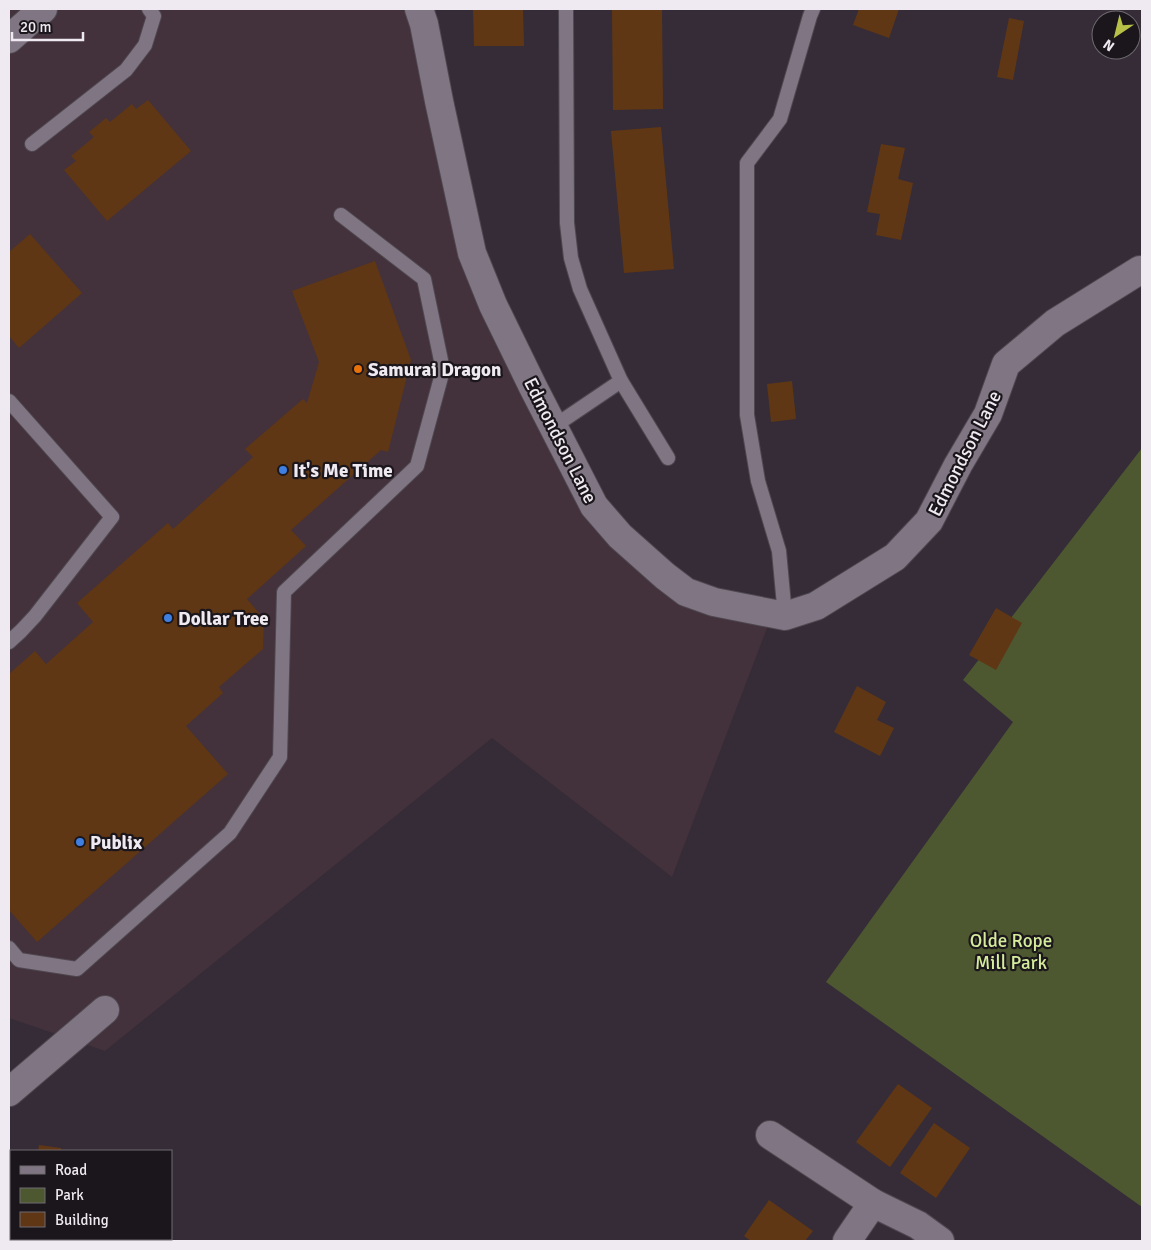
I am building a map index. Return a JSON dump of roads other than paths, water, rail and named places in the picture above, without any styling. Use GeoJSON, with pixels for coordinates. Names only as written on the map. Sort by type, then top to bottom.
{"type":"FeatureCollection","features":[{"type":"Feature","properties":{"kind":"street"},"geometry":{"type":"LineString","coordinates":[[10,34],[43,9]]}},
{"type":"Feature","properties":{"kind":"street","name":"Edmondson Lane"},"geometry":{"type":"LineString","coordinates":[[419,9],[424,24],[472,253],[493,305],[594,506],[620,536],[664,576],[686,592],[714,602],[785,616],[816,606],[895,557],[929,521],[958,465],[988,414],[1006,364],[1055,324],[1140,270]]}},
{"type":"Feature","properties":{"kind":"street"},"geometry":{"type":"LineString","coordinates":[[9,1092],[104,1010]]}},
{"type":"Feature","properties":{"kind":"street"},"geometry":{"type":"LineString","coordinates":[[770,1135],[873,1203],[918,1225],[940,1241]]}},
{"type":"Feature","properties":{"kind":"street"},"geometry":{"type":"LineString","coordinates":[[847,1241],[873,1203]]}},
{"type":"Feature","properties":{"kind":"lane"},"geometry":{"type":"LineString","coordinates":[[32,144],[126,70],[145,44],[154,16],[149,9]]}},
{"type":"Feature","properties":{"kind":"lane"},"geometry":{"type":"LineString","coordinates":[[566,9],[567,223],[572,258],[580,289],[621,381],[668,458]]}},
{"type":"Feature","properties":{"kind":"lane"},"geometry":{"type":"LineString","coordinates":[[785,616],[778,551],[758,481],[747,415],[747,163],[780,119],[813,9]]}},
{"type":"Feature","properties":{"kind":"lane"},"geometry":{"type":"LineString","coordinates":[[9,948],[19,960],[77,969],[230,833],[280,757],[284,592],[417,466],[443,370],[424,279],[342,215]]}},
{"type":"Feature","properties":{"kind":"lane"},"geometry":{"type":"LineString","coordinates":[[553,427],[621,381]]}},
{"type":"Feature","properties":{"kind":"lane"},"geometry":{"type":"LineString","coordinates":[[9,401],[112,517],[35,616],[9,642]]}},
{"type":"Feature","properties":{"kind":"place","name":"Samurai Dragon"},"geometry":{"type":"Point","coordinates":[358,369]}},
{"type":"Feature","properties":{"kind":"place","name":"It's Me Time"},"geometry":{"type":"Point","coordinates":[283,470]}},
{"type":"Feature","properties":{"kind":"place","name":"Dollar Tree"},"geometry":{"type":"Point","coordinates":[168,618]}},
{"type":"Feature","properties":{"kind":"place","name":"Publix"},"geometry":{"type":"Point","coordinates":[80,842]}},
{"type":"Feature","properties":{"kind":"park label","name":"Olde Rope Mill Park"},"geometry":{"type":"Point","coordinates":[1011,951]}}]}
